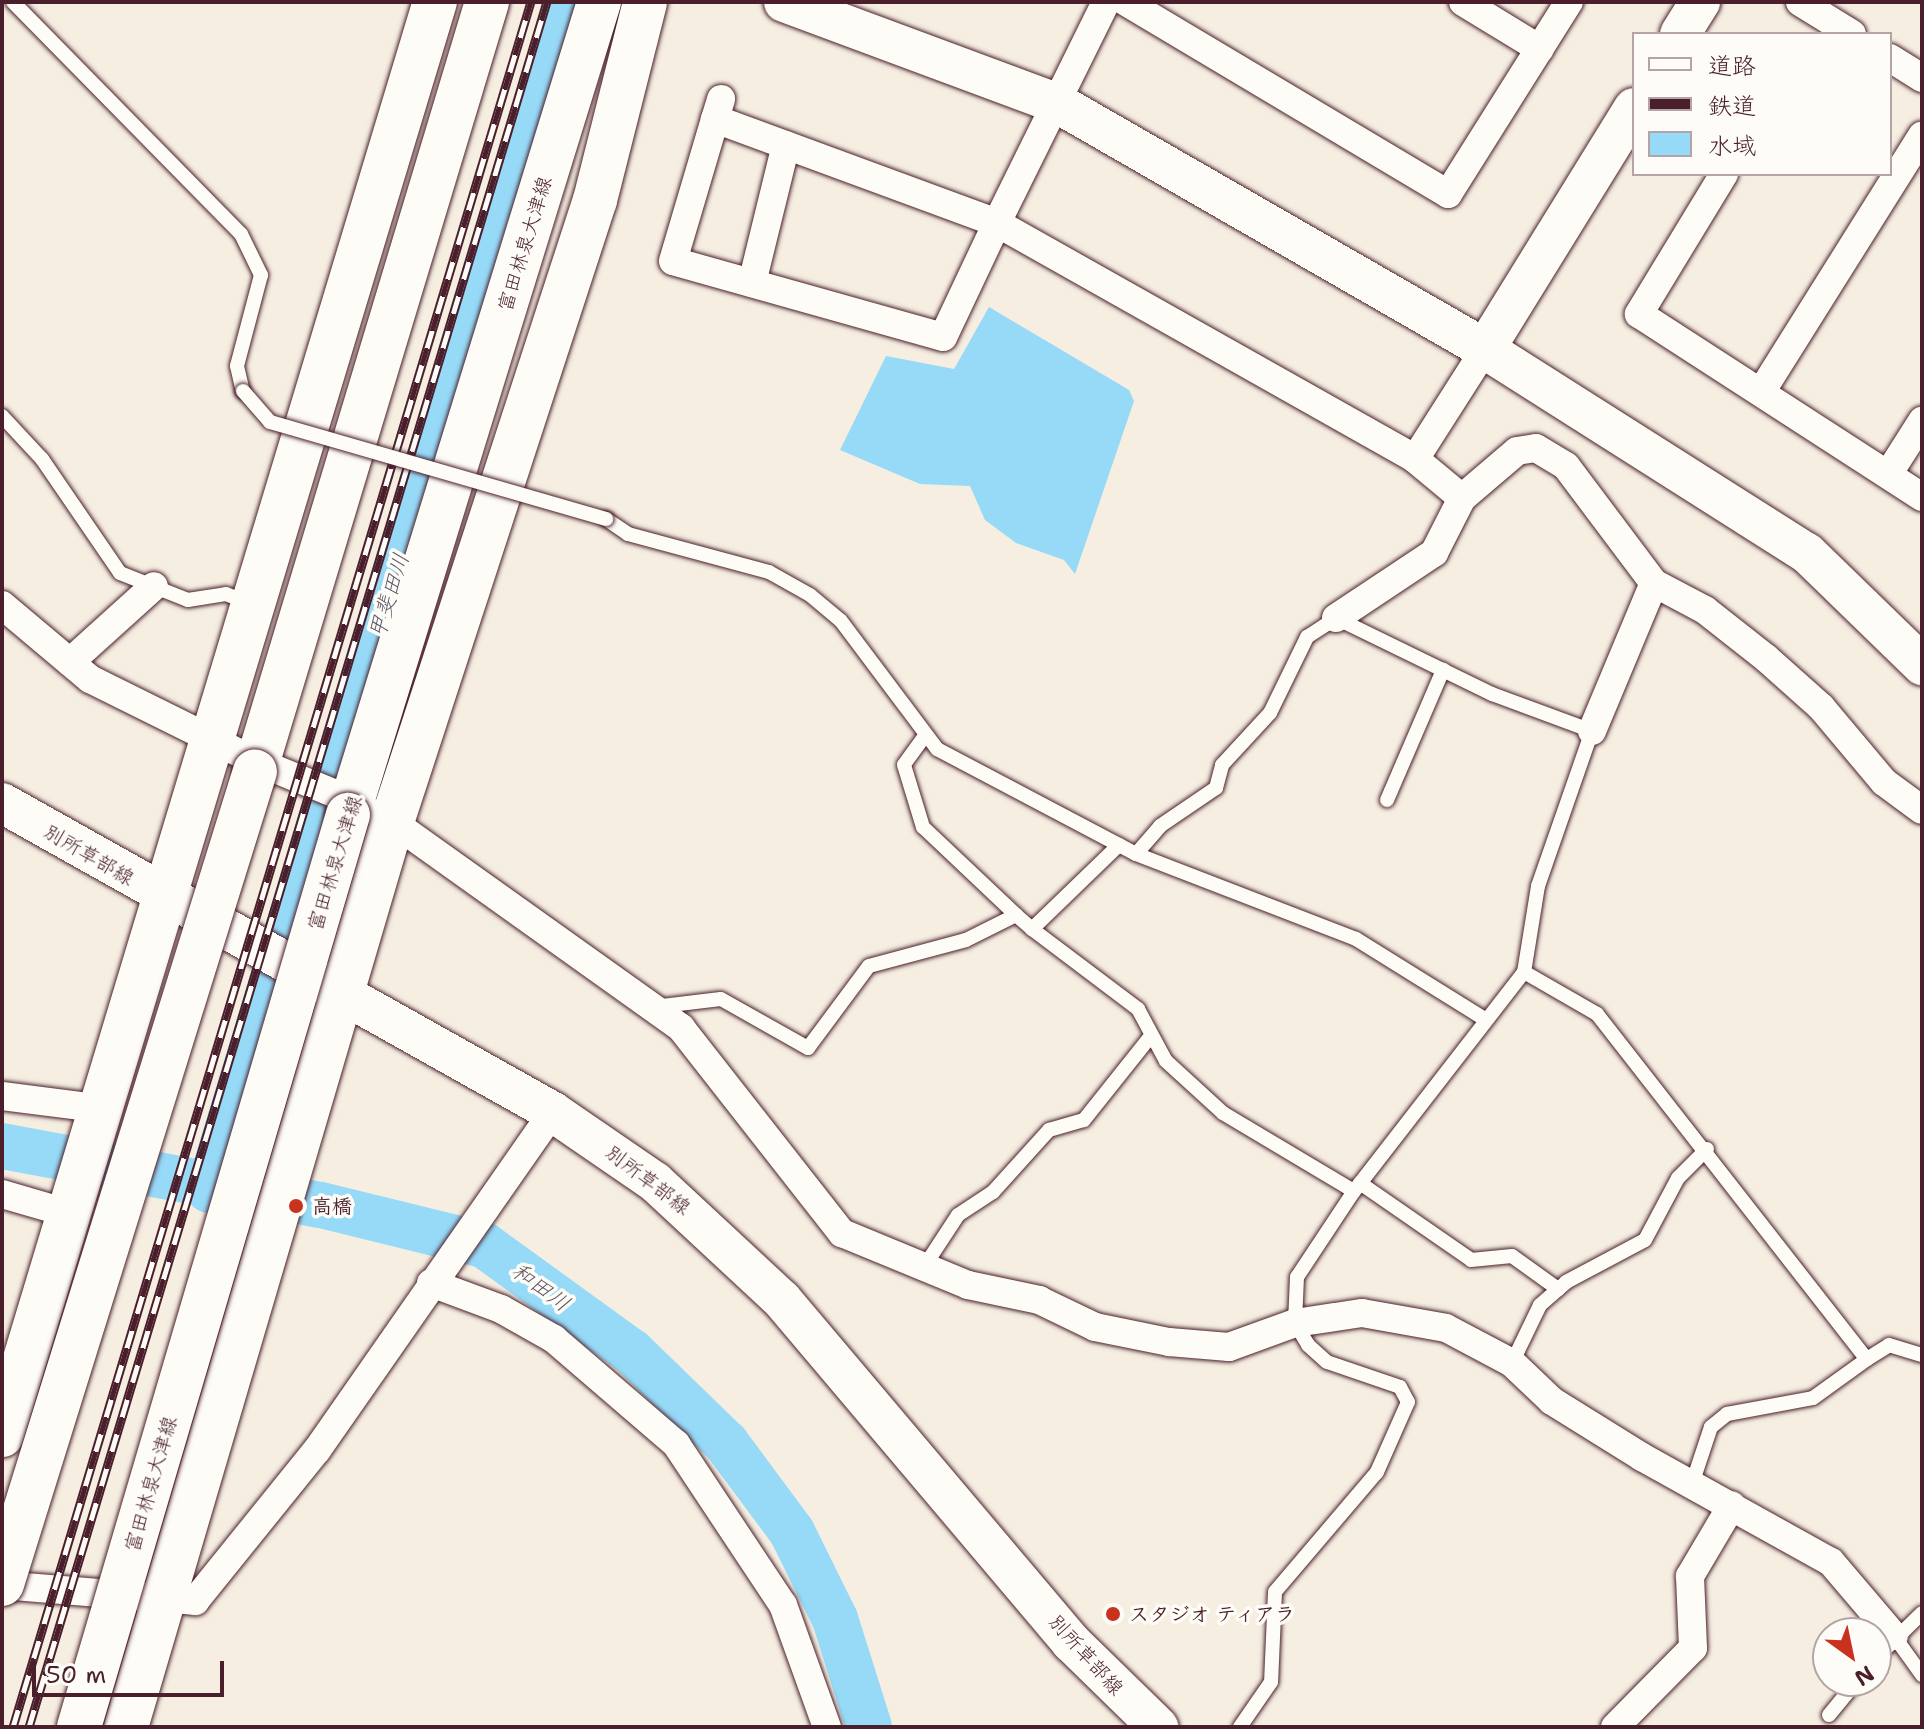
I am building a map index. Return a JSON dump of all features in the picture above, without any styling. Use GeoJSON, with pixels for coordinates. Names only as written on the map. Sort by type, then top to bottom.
{"type":"FeatureCollection","features":[{"type":"Feature","properties":{"kind":"main road"},"geometry":{"type":"LineString","coordinates":[[2,1435],[167,901],[246,759],[252,605],[435,2]]}},
{"type":"Feature","properties":{"kind":"main road"},"geometry":{"type":"LineString","coordinates":[[2,1585],[246,759],[487,2]]}},
{"type":"Feature","properties":{"kind":"main road","name":"富田林泉大津線"},"geometry":{"type":"LineString","coordinates":[[79,1727],[363,810],[599,2]]}},
{"type":"Feature","properties":{"kind":"main road"},"geometry":{"type":"LineString","coordinates":[[126,1727],[272,1241],[342,995],[363,810],[595,200],[645,2]]}},
{"type":"Feature","properties":{"kind":"street"},"geometry":{"type":"LineString","coordinates":[[784,2],[1059,104],[1485,349],[1807,553],[1922,665]]}},
{"type":"Feature","properties":{"kind":"street"},"geometry":{"type":"LineString","coordinates":[[1106,2],[1059,104],[997,223],[943,337],[673,261],[718,109],[786,145],[997,223],[1415,459],[1462,498]]}},
{"type":"Feature","properties":{"kind":"street"},"geometry":{"type":"LineString","coordinates":[[1126,2],[1448,194],[1569,2]]}},
{"type":"Feature","properties":{"kind":"street"},"geometry":{"type":"LineString","coordinates":[[1463,2],[1540,49]]}},
{"type":"Feature","properties":{"kind":"street"},"geometry":{"type":"LineString","coordinates":[[1681,32],[1700,2]]}},
{"type":"Feature","properties":{"kind":"street"},"geometry":{"type":"LineString","coordinates":[[1815,13],[1848,32]]}},
{"type":"Feature","properties":{"kind":"street"},"geometry":{"type":"LineString","coordinates":[[1892,59],[1922,78]]}},
{"type":"Feature","properties":{"kind":"street"},"geometry":{"type":"LineString","coordinates":[[1415,459],[1632,111]]}},
{"type":"Feature","properties":{"kind":"street"},"geometry":{"type":"LineString","coordinates":[[1763,389],[1922,136]]}},
{"type":"Feature","properties":{"kind":"street"},"geometry":{"type":"LineString","coordinates":[[752,283],[786,145]]}},
{"type":"Feature","properties":{"kind":"street"},"geometry":{"type":"LineString","coordinates":[[1723,176],[1639,314],[1763,389],[1922,497]]}},
{"type":"Feature","properties":{"kind":"street"},"geometry":{"type":"LineString","coordinates":[[1889,473],[1922,421]]}},
{"type":"Feature","properties":{"kind":"street"},"geometry":{"type":"LineString","coordinates":[[1336,618],[1434,553],[1462,498],[1517,451],[1536,448],[1595,496],[1654,583],[1705,610],[1766,658],[1821,707],[1884,782],[1922,810]]}},
{"type":"Feature","properties":{"kind":"street"},"geometry":{"type":"LineString","coordinates":[[1592,731],[1654,583]]}},
{"type":"Feature","properties":{"kind":"street"},"geometry":{"type":"LineString","coordinates":[[70,662],[154,586]]}},
{"type":"Feature","properties":{"kind":"street"},"geometry":{"type":"LineString","coordinates":[[2,605],[70,662],[246,759],[363,810],[681,1028],[842,1233],[924,1267],[1039,1300],[1095,1327],[1169,1342],[1229,1347],[1295,1323],[1362,1313],[1446,1328],[1512,1363],[1552,1401],[1831,1562],[1866,1617]]}},
{"type":"Feature","properties":{"kind":"street","name":"別所草部線"},"geometry":{"type":"LineString","coordinates":[[2,803],[167,901],[553,1112],[655,1182],[748,1263],[1071,1642],[1158,1727]]}},
{"type":"Feature","properties":{"kind":"street"},"geometry":{"type":"LineString","coordinates":[[2,1096],[102,1116]]}},
{"type":"Feature","properties":{"kind":"street"},"geometry":{"type":"LineString","coordinates":[[2,1585],[195,1601],[317,1450],[486,1201],[553,1112]]}},
{"type":"Feature","properties":{"kind":"street"},"geometry":{"type":"LineString","coordinates":[[2,1194],[72,1210]]}},
{"type":"Feature","properties":{"kind":"street"},"geometry":{"type":"LineString","coordinates":[[434,1280],[501,1309],[554,1339],[676,1444],[783,1605],[827,1727]]}},
{"type":"Feature","properties":{"kind":"street"},"geometry":{"type":"LineString","coordinates":[[1615,1727],[1693,1648],[1690,1576],[1732,1505]]}},
{"type":"Feature","properties":{"kind":"lane"},"geometry":{"type":"LineString","coordinates":[[13,2],[241,234],[261,275],[237,366],[243,391],[270,422],[606,519],[628,534],[769,572],[810,595],[841,621],[924,737],[1136,854],[1356,939],[1486,1020]]}},
{"type":"Feature","properties":{"kind":"lane"},"geometry":{"type":"LineString","coordinates":[[2,416],[42,459],[120,573],[188,600],[226,594],[252,605]]}},
{"type":"Feature","properties":{"kind":"lane"},"geometry":{"type":"LineString","coordinates":[[1136,854],[1160,826],[1216,788],[1222,765],[1270,713],[1307,637],[1336,618],[1443,670],[1592,731],[1538,886],[1524,972],[1357,1187],[1297,1277],[1295,1323],[1327,1362],[1381,1376],[1408,1402],[1377,1472],[1275,1592],[1271,1682],[1240,1727]]}},
{"type":"Feature","properties":{"kind":"lane"},"geometry":{"type":"LineString","coordinates":[[1387,800],[1443,670]]}},
{"type":"Feature","properties":{"kind":"lane"},"geometry":{"type":"LineString","coordinates":[[924,737],[904,765],[923,827],[1032,929],[1138,1009],[1150,1037],[1223,1113],[1357,1187],[1471,1260],[1512,1256],[1558,1289]]}},
{"type":"Feature","properties":{"kind":"lane"},"geometry":{"type":"LineString","coordinates":[[1032,929],[1119,845]]}},
{"type":"Feature","properties":{"kind":"lane"},"geometry":{"type":"LineString","coordinates":[[652,1008],[721,999],[808,1048],[869,966],[966,940],[1016,915]]}},
{"type":"Feature","properties":{"kind":"lane"},"geometry":{"type":"LineString","coordinates":[[1524,972],[1597,1014],[1707,1149],[1773,1246],[1867,1359]]}},
{"type":"Feature","properties":{"kind":"lane"},"geometry":{"type":"LineString","coordinates":[[924,1267],[958,1215],[993,1192],[1049,1130],[1084,1120],[1150,1037]]}},
{"type":"Feature","properties":{"kind":"lane"},"geometry":{"type":"LineString","coordinates":[[1512,1363],[1540,1305],[1558,1289],[1645,1240],[1678,1178],[1707,1149]]}},
{"type":"Feature","properties":{"kind":"lane"},"geometry":{"type":"LineString","coordinates":[[1692,1484],[1711,1427],[1727,1414],[1813,1398],[1889,1345],[1922,1355]]}},
{"type":"Feature","properties":{"kind":"lane"},"geometry":{"type":"LineString","coordinates":[[1892,1641],[1922,1613]]}},
{"type":"Feature","properties":{"kind":"lane"},"geometry":{"type":"LineString","coordinates":[[1892,1652],[1922,1675]]}},
{"type":"Feature","properties":{"kind":"lane"},"geometry":{"type":"LineString","coordinates":[[1829,1715],[1844,1697]]}},
{"type":"Feature","properties":{"kind":"water"},"geometry":{"type":"Polygon","coordinates":[[[989,307],[1129,390],[1134,401],[1075,574],[1064,560],[1016,543],[985,520],[970,486],[920,484],[840,450],[886,356],[954,369],[989,307]]]}},
{"type":"Feature","properties":{"kind":"waterway","name":"甲斐田川"},"geometry":{"type":"LineString","coordinates":[[209,1190],[569,2]]}},
{"type":"Feature","properties":{"kind":"waterway","name":"和田川"},"geometry":{"type":"LineString","coordinates":[[2,1146],[321,1205],[484,1245],[632,1352],[726,1443],[792,1532],[835,1619],[869,1727]]}},
{"type":"Feature","properties":{"kind":"railway"},"geometry":{"type":"LineString","coordinates":[[13,1727],[531,2]]}},
{"type":"Feature","properties":{"kind":"railway"},"geometry":{"type":"LineString","coordinates":[[29,1727],[547,2]]}},
{"type":"Feature","properties":{"kind":"place","name":"高橋"},"geometry":{"type":"Point","coordinates":[296,1206]}},
{"type":"Feature","properties":{"kind":"place","name":"スタジオ ティアラ"},"geometry":{"type":"Point","coordinates":[1113,1614]}}]}
